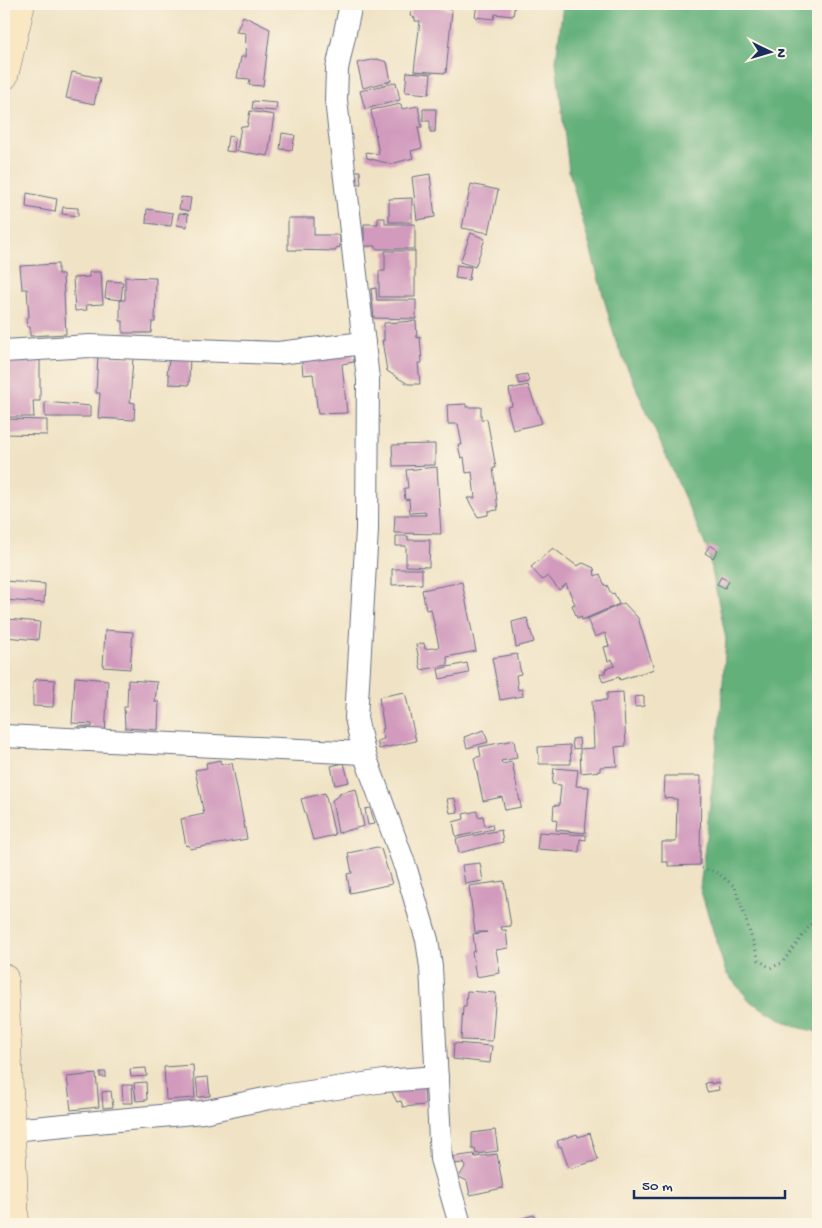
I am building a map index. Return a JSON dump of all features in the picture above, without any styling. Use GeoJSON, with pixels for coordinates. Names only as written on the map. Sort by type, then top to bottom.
{"type":"FeatureCollection","features":[{"type":"Feature","properties":{"kind":"main road"},"geometry":{"type":"LineString","coordinates":[[4,76],[20,4]]}},
{"type":"Feature","properties":{"kind":"main road"},"geometry":{"type":"LineString","coordinates":[[4,978],[15,1224]]}},
{"type":"Feature","properties":{"kind":"street"},"geometry":{"type":"LineString","coordinates":[[351,4],[337,69],[336,100],[368,379],[367,530],[355,705],[364,753],[406,869],[427,940],[431,967],[441,1159],[460,1224]]}},
{"type":"Feature","properties":{"kind":"street"},"geometry":{"type":"LineString","coordinates":[[4,351],[90,346],[269,354],[364,343]]}},
{"type":"Feature","properties":{"kind":"street"},"geometry":{"type":"LineString","coordinates":[[4,736],[364,753]]}},
{"type":"Feature","properties":{"kind":"street"},"geometry":{"type":"LineString","coordinates":[[12,1130],[204,1112],[270,1098],[384,1080],[437,1077]]}},
{"type":"Feature","properties":{"kind":"path"},"geometry":{"type":"LineString","coordinates":[[702,868],[718,872],[735,887],[759,960],[770,968],[782,963],[818,915]]}},
{"type":"Feature","properties":{"kind":"green space"},"geometry":{"type":"Polygon","coordinates":[[[563,4],[818,4],[818,1032],[793,1026],[751,1002],[726,973],[700,888],[721,711],[726,639],[708,551],[616,342],[569,171],[556,61],[563,4]]]}},
{"type":"Feature","properties":{"kind":"building"},"geometry":{"type":"Polygon","coordinates":[[[413,4],[426,4],[452,10],[446,73],[414,71],[420,21],[415,21],[415,18],[410,16],[413,4]]]}},
{"type":"Feature","properties":{"kind":"building"},"geometry":{"type":"Polygon","coordinates":[[[477,4],[515,4],[513,16],[495,14],[494,19],[475,17],[477,4]]]}},
{"type":"Feature","properties":{"kind":"building"},"geometry":{"type":"Polygon","coordinates":[[[243,16],[270,29],[263,86],[249,85],[250,79],[237,78],[241,57],[245,57],[246,33],[236,32],[243,16]]]}},
{"type":"Feature","properties":{"kind":"building"},"geometry":{"type":"Polygon","coordinates":[[[377,59],[387,62],[391,81],[363,88],[357,63],[377,59]]]}},
{"type":"Feature","properties":{"kind":"building"},"geometry":{"type":"Polygon","coordinates":[[[72,72],[100,78],[94,104],[66,98],[72,72]]]}},
{"type":"Feature","properties":{"kind":"building"},"geometry":{"type":"Polygon","coordinates":[[[407,72],[431,74],[429,94],[405,92],[407,72]]]}},
{"type":"Feature","properties":{"kind":"building"},"geometry":{"type":"Polygon","coordinates":[[[396,82],[400,100],[365,109],[360,91],[396,82]]]}},
{"type":"Feature","properties":{"kind":"building"},"geometry":{"type":"Polygon","coordinates":[[[253,101],[277,103],[276,111],[252,109],[253,101]]]}},
{"type":"Feature","properties":{"kind":"building"},"geometry":{"type":"Polygon","coordinates":[[[401,104],[402,109],[418,106],[422,127],[418,127],[422,148],[411,151],[413,158],[391,164],[367,158],[366,152],[379,154],[371,110],[401,104]]]}},
{"type":"Feature","properties":{"kind":"building"},"geometry":{"type":"Polygon","coordinates":[[[423,109],[436,109],[435,132],[430,132],[430,121],[423,121],[423,109]]]}},
{"type":"Feature","properties":{"kind":"building"},"geometry":{"type":"Polygon","coordinates":[[[250,111],[274,115],[268,156],[237,151],[241,126],[247,127],[250,111]]]}},
{"type":"Feature","properties":{"kind":"building"},"geometry":{"type":"Polygon","coordinates":[[[282,133],[295,135],[292,150],[280,149],[282,133]]]}},
{"type":"Feature","properties":{"kind":"building"},"geometry":{"type":"Polygon","coordinates":[[[228,136],[235,137],[234,152],[226,151],[228,136]]]}},
{"type":"Feature","properties":{"kind":"building"},"geometry":{"type":"Polygon","coordinates":[[[355,171],[360,171],[361,184],[356,184],[355,171]]]}},
{"type":"Feature","properties":{"kind":"building"},"geometry":{"type":"Polygon","coordinates":[[[430,174],[435,217],[417,220],[412,177],[430,174]]]}},
{"type":"Feature","properties":{"kind":"building"},"geometry":{"type":"Polygon","coordinates":[[[471,184],[498,190],[489,233],[462,228],[471,184]]]}},
{"type":"Feature","properties":{"kind":"building"},"geometry":{"type":"Polygon","coordinates":[[[27,193],[57,199],[55,212],[26,207],[27,193]]]}},
{"type":"Feature","properties":{"kind":"building"},"geometry":{"type":"Polygon","coordinates":[[[181,197],[191,198],[189,211],[179,209],[181,197]]]}},
{"type":"Feature","properties":{"kind":"building"},"geometry":{"type":"Polygon","coordinates":[[[412,198],[412,222],[389,222],[389,199],[412,198]]]}},
{"type":"Feature","properties":{"kind":"building"},"geometry":{"type":"Polygon","coordinates":[[[63,207],[78,208],[78,216],[62,214],[63,207]]]}},
{"type":"Feature","properties":{"kind":"building"},"geometry":{"type":"Polygon","coordinates":[[[147,209],[173,213],[171,226],[146,223],[147,209]]]}},
{"type":"Feature","properties":{"kind":"building"},"geometry":{"type":"Polygon","coordinates":[[[179,213],[188,214],[187,227],[177,225],[179,213]]]}},
{"type":"Feature","properties":{"kind":"building"},"geometry":{"type":"Polygon","coordinates":[[[288,218],[314,218],[314,235],[340,235],[340,247],[336,248],[336,251],[288,250],[288,218]]]}},
{"type":"Feature","properties":{"kind":"building"},"geometry":{"type":"Polygon","coordinates":[[[378,218],[385,218],[385,224],[415,224],[415,249],[376,249],[376,246],[364,246],[364,224],[378,224],[378,218]]]}},
{"type":"Feature","properties":{"kind":"building"},"geometry":{"type":"Polygon","coordinates":[[[471,233],[485,239],[475,267],[460,262],[471,233]]]}},
{"type":"Feature","properties":{"kind":"building"},"geometry":{"type":"Polygon","coordinates":[[[385,251],[415,251],[415,297],[379,297],[379,271],[385,271],[385,251]]]}},
{"type":"Feature","properties":{"kind":"building"},"geometry":{"type":"Polygon","coordinates":[[[58,264],[58,274],[63,274],[66,334],[30,336],[30,327],[27,327],[26,318],[29,317],[27,289],[22,289],[20,266],[58,264]]]}},
{"type":"Feature","properties":{"kind":"building"},"geometry":{"type":"Polygon","coordinates":[[[457,265],[471,267],[469,280],[455,278],[457,265]]]}},
{"type":"Feature","properties":{"kind":"building"},"geometry":{"type":"Polygon","coordinates":[[[89,272],[101,272],[103,304],[86,305],[87,310],[75,311],[73,278],[89,277],[89,272]]]}},
{"type":"Feature","properties":{"kind":"building"},"geometry":{"type":"Polygon","coordinates":[[[125,277],[156,278],[155,322],[152,322],[151,333],[123,333],[123,321],[120,321],[120,300],[125,300],[125,277]]]}},
{"type":"Feature","properties":{"kind":"building"},"geometry":{"type":"Polygon","coordinates":[[[107,281],[123,282],[121,300],[105,298],[107,281]]]}},
{"type":"Feature","properties":{"kind":"building"},"geometry":{"type":"Polygon","coordinates":[[[376,288],[377,300],[416,300],[416,319],[374,318],[371,289],[376,288]]]}},
{"type":"Feature","properties":{"kind":"building"},"geometry":{"type":"Polygon","coordinates":[[[416,321],[417,338],[420,337],[422,363],[418,363],[420,384],[408,384],[387,371],[382,340],[384,341],[384,323],[416,321]]]}},
{"type":"Feature","properties":{"kind":"building"},"geometry":{"type":"Polygon","coordinates":[[[353,348],[354,362],[342,364],[347,413],[318,414],[313,374],[303,375],[301,353],[353,348]]]}},
{"type":"Feature","properties":{"kind":"building"},"geometry":{"type":"Polygon","coordinates":[[[170,353],[190,354],[189,385],[169,384],[169,374],[167,374],[170,353]]]}},
{"type":"Feature","properties":{"kind":"building"},"geometry":{"type":"Polygon","coordinates":[[[98,355],[133,358],[130,402],[135,403],[134,420],[98,418],[100,393],[96,393],[98,355]]]}},
{"type":"Feature","properties":{"kind":"building"},"geometry":{"type":"Polygon","coordinates":[[[40,356],[40,401],[33,401],[34,417],[6,417],[8,376],[4,376],[4,358],[40,356]]]}},
{"type":"Feature","properties":{"kind":"building"},"geometry":{"type":"Polygon","coordinates":[[[527,374],[529,382],[519,384],[516,376],[527,374]]]}},
{"type":"Feature","properties":{"kind":"building"},"geometry":{"type":"Polygon","coordinates":[[[528,385],[542,423],[513,430],[507,407],[512,406],[509,389],[528,385]]]}},
{"type":"Feature","properties":{"kind":"building"},"geometry":{"type":"Polygon","coordinates":[[[45,402],[90,406],[90,417],[45,417],[45,402]]]}},
{"type":"Feature","properties":{"kind":"building"},"geometry":{"type":"Polygon","coordinates":[[[466,404],[466,407],[481,407],[481,420],[487,419],[496,468],[493,468],[498,510],[488,511],[488,515],[478,517],[467,498],[475,498],[472,472],[466,473],[464,457],[461,458],[458,445],[462,445],[458,424],[448,424],[447,405],[466,404]]]}},
{"type":"Feature","properties":{"kind":"building"},"geometry":{"type":"Polygon","coordinates":[[[4,419],[47,420],[47,435],[4,434],[4,419]]]}},
{"type":"Feature","properties":{"kind":"building"},"geometry":{"type":"Polygon","coordinates":[[[435,444],[435,465],[393,466],[392,445],[435,444]]]}},
{"type":"Feature","properties":{"kind":"building"},"geometry":{"type":"Polygon","coordinates":[[[437,467],[441,534],[394,533],[395,515],[426,515],[425,512],[410,513],[409,499],[405,500],[404,488],[408,488],[406,470],[437,467]]]}},
{"type":"Feature","properties":{"kind":"building"},"geometry":{"type":"Polygon","coordinates":[[[396,536],[408,536],[408,540],[430,540],[429,567],[406,566],[406,546],[396,546],[396,536]]]}},
{"type":"Feature","properties":{"kind":"building"},"geometry":{"type":"Polygon","coordinates":[[[710,545],[718,550],[713,558],[705,553],[710,545]]]}},
{"type":"Feature","properties":{"kind":"building"},"geometry":{"type":"Polygon","coordinates":[[[553,548],[577,566],[583,563],[594,568],[595,576],[600,574],[605,586],[607,585],[611,594],[614,593],[619,604],[582,620],[581,616],[577,618],[572,605],[575,604],[566,584],[559,590],[548,576],[542,580],[531,567],[553,548]]]}},
{"type":"Feature","properties":{"kind":"building"},"geometry":{"type":"Polygon","coordinates":[[[392,569],[422,569],[422,584],[392,585],[392,569]]]}},
{"type":"Feature","properties":{"kind":"building"},"geometry":{"type":"Polygon","coordinates":[[[721,577],[729,581],[725,588],[717,584],[721,577]]]}},
{"type":"Feature","properties":{"kind":"building"},"geometry":{"type":"Polygon","coordinates":[[[4,581],[45,584],[44,603],[4,600],[4,581]]]}},
{"type":"Feature","properties":{"kind":"building"},"geometry":{"type":"Polygon","coordinates":[[[462,582],[476,651],[447,657],[448,665],[421,670],[416,645],[424,643],[425,649],[439,647],[431,609],[426,610],[422,590],[462,582]]]}},
{"type":"Feature","properties":{"kind":"building"},"geometry":{"type":"Polygon","coordinates":[[[624,603],[638,618],[654,669],[620,680],[619,677],[603,682],[600,674],[606,672],[605,669],[615,666],[612,659],[608,661],[604,647],[609,646],[605,633],[595,637],[587,619],[624,603]]]}},
{"type":"Feature","properties":{"kind":"building"},"geometry":{"type":"Polygon","coordinates":[[[527,618],[534,642],[516,647],[512,622],[527,618]]]}},
{"type":"Feature","properties":{"kind":"building"},"geometry":{"type":"Polygon","coordinates":[[[7,619],[40,622],[38,640],[5,637],[7,619]]]}},
{"type":"Feature","properties":{"kind":"building"},"geometry":{"type":"Polygon","coordinates":[[[105,630],[133,632],[130,669],[103,667],[105,630]]]}},
{"type":"Feature","properties":{"kind":"building"},"geometry":{"type":"Polygon","coordinates":[[[517,654],[521,674],[516,675],[518,690],[522,689],[523,696],[500,700],[492,658],[517,654]]]}},
{"type":"Feature","properties":{"kind":"building"},"geometry":{"type":"Polygon","coordinates":[[[467,663],[469,673],[440,679],[438,669],[467,663]]]}},
{"type":"Feature","properties":{"kind":"building"},"geometry":{"type":"Polygon","coordinates":[[[75,677],[108,680],[105,736],[79,734],[79,726],[92,727],[92,724],[72,723],[75,677]]]}},
{"type":"Feature","properties":{"kind":"building"},"geometry":{"type":"Polygon","coordinates":[[[36,679],[55,680],[53,707],[33,706],[33,681],[36,681],[36,679]]]}},
{"type":"Feature","properties":{"kind":"building"},"geometry":{"type":"Polygon","coordinates":[[[128,680],[157,682],[155,702],[159,702],[158,730],[125,728],[124,707],[127,707],[128,680]]]}},
{"type":"Feature","properties":{"kind":"building"},"geometry":{"type":"Polygon","coordinates":[[[405,692],[416,741],[379,749],[377,741],[384,739],[381,729],[384,729],[379,697],[405,692]]]}},
{"type":"Feature","properties":{"kind":"building"},"geometry":{"type":"Polygon","coordinates":[[[623,692],[626,746],[615,747],[617,766],[600,767],[600,771],[581,773],[580,749],[594,748],[592,701],[607,700],[607,693],[623,692]]]}},
{"type":"Feature","properties":{"kind":"building"},"geometry":{"type":"Polygon","coordinates":[[[644,696],[644,706],[635,707],[634,697],[644,696]]]}},
{"type":"Feature","properties":{"kind":"building"},"geometry":{"type":"Polygon","coordinates":[[[484,730],[488,742],[467,748],[464,737],[484,730]]]}},
{"type":"Feature","properties":{"kind":"building"},"geometry":{"type":"Polygon","coordinates":[[[579,738],[580,748],[573,749],[572,739],[579,738]]]}},
{"type":"Feature","properties":{"kind":"building"},"geometry":{"type":"Polygon","coordinates":[[[514,740],[517,758],[501,761],[502,764],[512,762],[521,807],[505,810],[502,797],[483,801],[474,758],[481,756],[479,747],[514,740]]]}},
{"type":"Feature","properties":{"kind":"building"},"geometry":{"type":"Polygon","coordinates":[[[570,745],[571,764],[539,764],[538,747],[570,745]]]}},
{"type":"Feature","properties":{"kind":"building"},"geometry":{"type":"Polygon","coordinates":[[[220,760],[221,765],[232,763],[247,839],[190,849],[189,845],[186,846],[181,819],[204,814],[195,770],[207,768],[206,763],[220,760]]]}},
{"type":"Feature","properties":{"kind":"building"},"geometry":{"type":"Polygon","coordinates":[[[344,763],[349,782],[335,785],[331,766],[344,763]]]}},
{"type":"Feature","properties":{"kind":"building"},"geometry":{"type":"Polygon","coordinates":[[[554,768],[578,770],[576,786],[589,787],[585,833],[556,830],[557,820],[553,819],[554,805],[559,806],[561,785],[552,784],[554,768]]]}},
{"type":"Feature","properties":{"kind":"building"},"geometry":{"type":"Polygon","coordinates":[[[665,776],[701,776],[700,865],[668,866],[668,862],[662,862],[662,842],[676,842],[677,799],[664,798],[665,776]]]}},
{"type":"Feature","properties":{"kind":"building"},"geometry":{"type":"Polygon","coordinates":[[[356,789],[364,826],[338,833],[332,800],[340,795],[339,793],[356,789]]]}},
{"type":"Feature","properties":{"kind":"building"},"geometry":{"type":"Polygon","coordinates":[[[325,793],[335,835],[313,840],[301,799],[325,793]]]}},
{"type":"Feature","properties":{"kind":"building"},"geometry":{"type":"Polygon","coordinates":[[[455,798],[458,812],[450,813],[447,799],[455,798]]]}},
{"type":"Feature","properties":{"kind":"building"},"geometry":{"type":"Polygon","coordinates":[[[370,808],[375,824],[368,825],[365,809],[370,808]]]}},
{"type":"Feature","properties":{"kind":"building"},"geometry":{"type":"Polygon","coordinates":[[[477,811],[478,817],[483,816],[485,826],[492,824],[493,829],[456,837],[453,822],[464,819],[463,814],[477,811]]]}},
{"type":"Feature","properties":{"kind":"building"},"geometry":{"type":"Polygon","coordinates":[[[501,830],[503,842],[459,853],[456,839],[501,830]]]}},
{"type":"Feature","properties":{"kind":"building"},"geometry":{"type":"Polygon","coordinates":[[[539,832],[586,835],[586,840],[580,839],[579,852],[537,849],[539,832]]]}},
{"type":"Feature","properties":{"kind":"building"},"geometry":{"type":"Polygon","coordinates":[[[377,847],[381,849],[392,884],[350,893],[347,874],[352,873],[348,853],[377,847]]]}},
{"type":"Feature","properties":{"kind":"building"},"geometry":{"type":"Polygon","coordinates":[[[480,863],[483,881],[465,884],[462,865],[480,863]]]}},
{"type":"Feature","properties":{"kind":"building"},"geometry":{"type":"Polygon","coordinates":[[[504,881],[511,926],[501,927],[502,930],[506,930],[508,948],[496,950],[500,973],[476,977],[472,952],[475,951],[473,934],[487,932],[475,932],[469,886],[504,881]]]}},
{"type":"Feature","properties":{"kind":"building"},"geometry":{"type":"Polygon","coordinates":[[[467,991],[496,993],[492,1041],[461,1040],[463,1006],[466,1006],[467,991]]]}},
{"type":"Feature","properties":{"kind":"building"},"geometry":{"type":"Polygon","coordinates":[[[454,1043],[492,1046],[490,1063],[453,1059],[454,1043]]]}},
{"type":"Feature","properties":{"kind":"building"},"geometry":{"type":"Polygon","coordinates":[[[193,1065],[195,1098],[166,1100],[164,1067],[193,1065]]]}},
{"type":"Feature","properties":{"kind":"building"},"geometry":{"type":"Polygon","coordinates":[[[146,1068],[147,1076],[131,1077],[130,1069],[146,1068]]]}},
{"type":"Feature","properties":{"kind":"building"},"geometry":{"type":"Polygon","coordinates":[[[100,1072],[106,1072],[106,1077],[100,1077],[100,1072]]]}},
{"type":"Feature","properties":{"kind":"building"},"geometry":{"type":"Polygon","coordinates":[[[96,1074],[99,1107],[71,1110],[67,1077],[96,1074]]]}},
{"type":"Feature","properties":{"kind":"building"},"geometry":{"type":"Polygon","coordinates":[[[208,1077],[210,1096],[198,1097],[196,1078],[208,1077]]]}},
{"type":"Feature","properties":{"kind":"building"},"geometry":{"type":"Polygon","coordinates":[[[146,1082],[147,1100],[136,1101],[134,1083],[146,1082]]]}},
{"type":"Feature","properties":{"kind":"building"},"geometry":{"type":"Polygon","coordinates":[[[711,1082],[711,1084],[718,1082],[719,1090],[707,1092],[705,1083],[711,1082]]]}},
{"type":"Feature","properties":{"kind":"building"},"geometry":{"type":"Polygon","coordinates":[[[424,1083],[425,1105],[403,1107],[401,1101],[397,1102],[389,1087],[424,1083]]]}},
{"type":"Feature","properties":{"kind":"building"},"geometry":{"type":"Polygon","coordinates":[[[122,1085],[132,1085],[133,1103],[123,1103],[122,1085]]]}},
{"type":"Feature","properties":{"kind":"building"},"geometry":{"type":"Polygon","coordinates":[[[111,1091],[113,1107],[103,1108],[102,1092],[111,1091]]]}},
{"type":"Feature","properties":{"kind":"building"},"geometry":{"type":"Polygon","coordinates":[[[495,1130],[498,1151],[476,1154],[475,1149],[472,1149],[472,1133],[495,1130]]]}},
{"type":"Feature","properties":{"kind":"building"},"geometry":{"type":"Polygon","coordinates":[[[590,1133],[598,1160],[569,1169],[561,1146],[559,1147],[557,1141],[577,1134],[578,1137],[590,1133]]]}},
{"type":"Feature","properties":{"kind":"building"},"geometry":{"type":"Polygon","coordinates":[[[474,1154],[475,1157],[497,1154],[503,1188],[470,1195],[467,1181],[459,1177],[465,1167],[464,1163],[453,1164],[452,1157],[474,1154]]]}},
{"type":"Feature","properties":{"kind":"building"},"geometry":{"type":"Polygon","coordinates":[[[534,1215],[536,1224],[509,1224],[508,1222],[534,1215]]]}}]}
